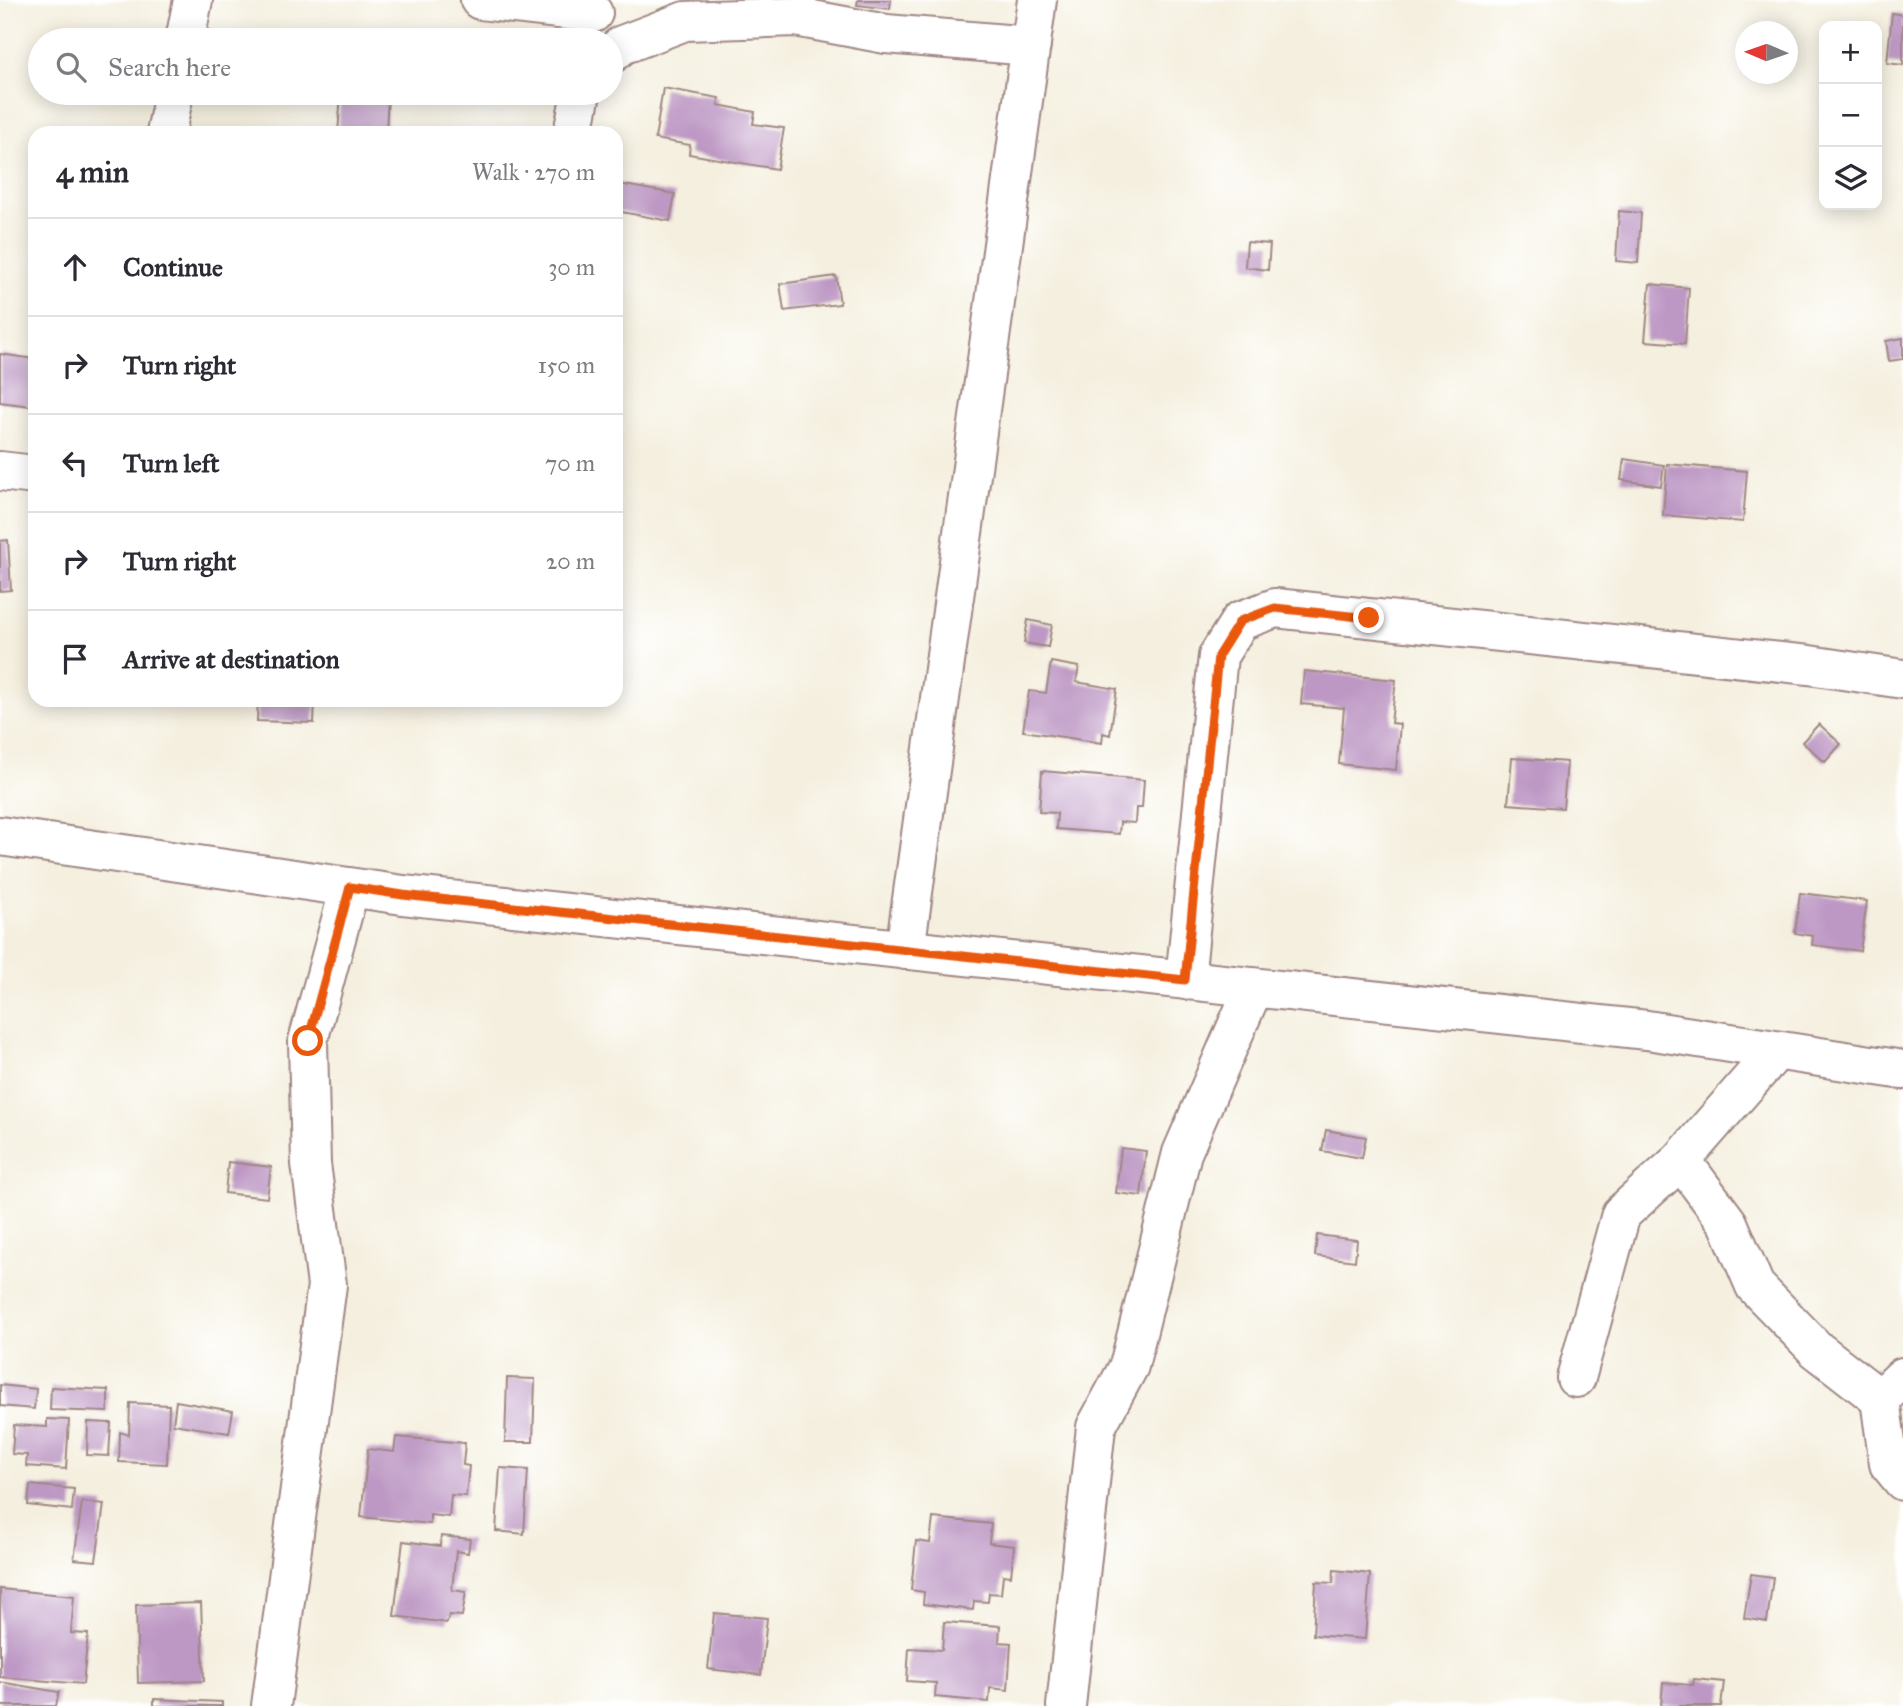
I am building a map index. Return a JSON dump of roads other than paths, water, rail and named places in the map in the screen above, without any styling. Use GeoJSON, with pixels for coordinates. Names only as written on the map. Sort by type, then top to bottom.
{"type":"FeatureCollection","features":[{"type":"Feature","properties":{"kind":"street"},"geometry":{"type":"LineString","coordinates":[[187,28],[193,0]]}},
{"type":"Feature","properties":{"kind":"street"},"geometry":{"type":"LineString","coordinates":[[480,0],[592,18]]}},
{"type":"Feature","properties":{"kind":"street"},"geometry":{"type":"LineString","coordinates":[[905,950],[1037,0]]}},
{"type":"Feature","properties":{"kind":"street"},"geometry":{"type":"LineString","coordinates":[[623,45],[685,21],[796,17],[886,34],[1031,46]]}},
{"type":"Feature","properties":{"kind":"street"},"geometry":{"type":"LineString","coordinates":[[167,126],[172,105]]}},
{"type":"Feature","properties":{"kind":"street"},"geometry":{"type":"LineString","coordinates":[[574,126],[579,105]]}},
{"type":"Feature","properties":{"kind":"street"},"geometry":{"type":"LineString","coordinates":[[0,471],[28,474]]}},
{"type":"Feature","properties":{"kind":"street"},"geometry":{"type":"LineString","coordinates":[[1185,980],[1218,656],[1240,621],[1275,608],[1809,665],[1903,679]]}},
{"type":"Feature","properties":{"kind":"street"},"geometry":{"type":"LineString","coordinates":[[0,836],[417,896],[1647,1030],[1903,1070]]}},
{"type":"Feature","properties":{"kind":"street"},"geometry":{"type":"LineString","coordinates":[[271,1706],[327,1285],[311,1164],[308,1041],[350,887]]}},
{"type":"Feature","properties":{"kind":"street"},"geometry":{"type":"LineString","coordinates":[[1066,1706],[1096,1427],[1129,1366],[1182,1153],[1254,987]]}},
{"type":"Feature","properties":{"kind":"street"},"geometry":{"type":"LineString","coordinates":[[1576,1378],[1621,1213],[1681,1160],[1776,1051]]}},
{"type":"Feature","properties":{"kind":"street"},"geometry":{"type":"LineString","coordinates":[[1681,1160],[1728,1223],[1755,1286],[1816,1350],[1891,1388],[1889,1464],[1903,1481]]}}]}
